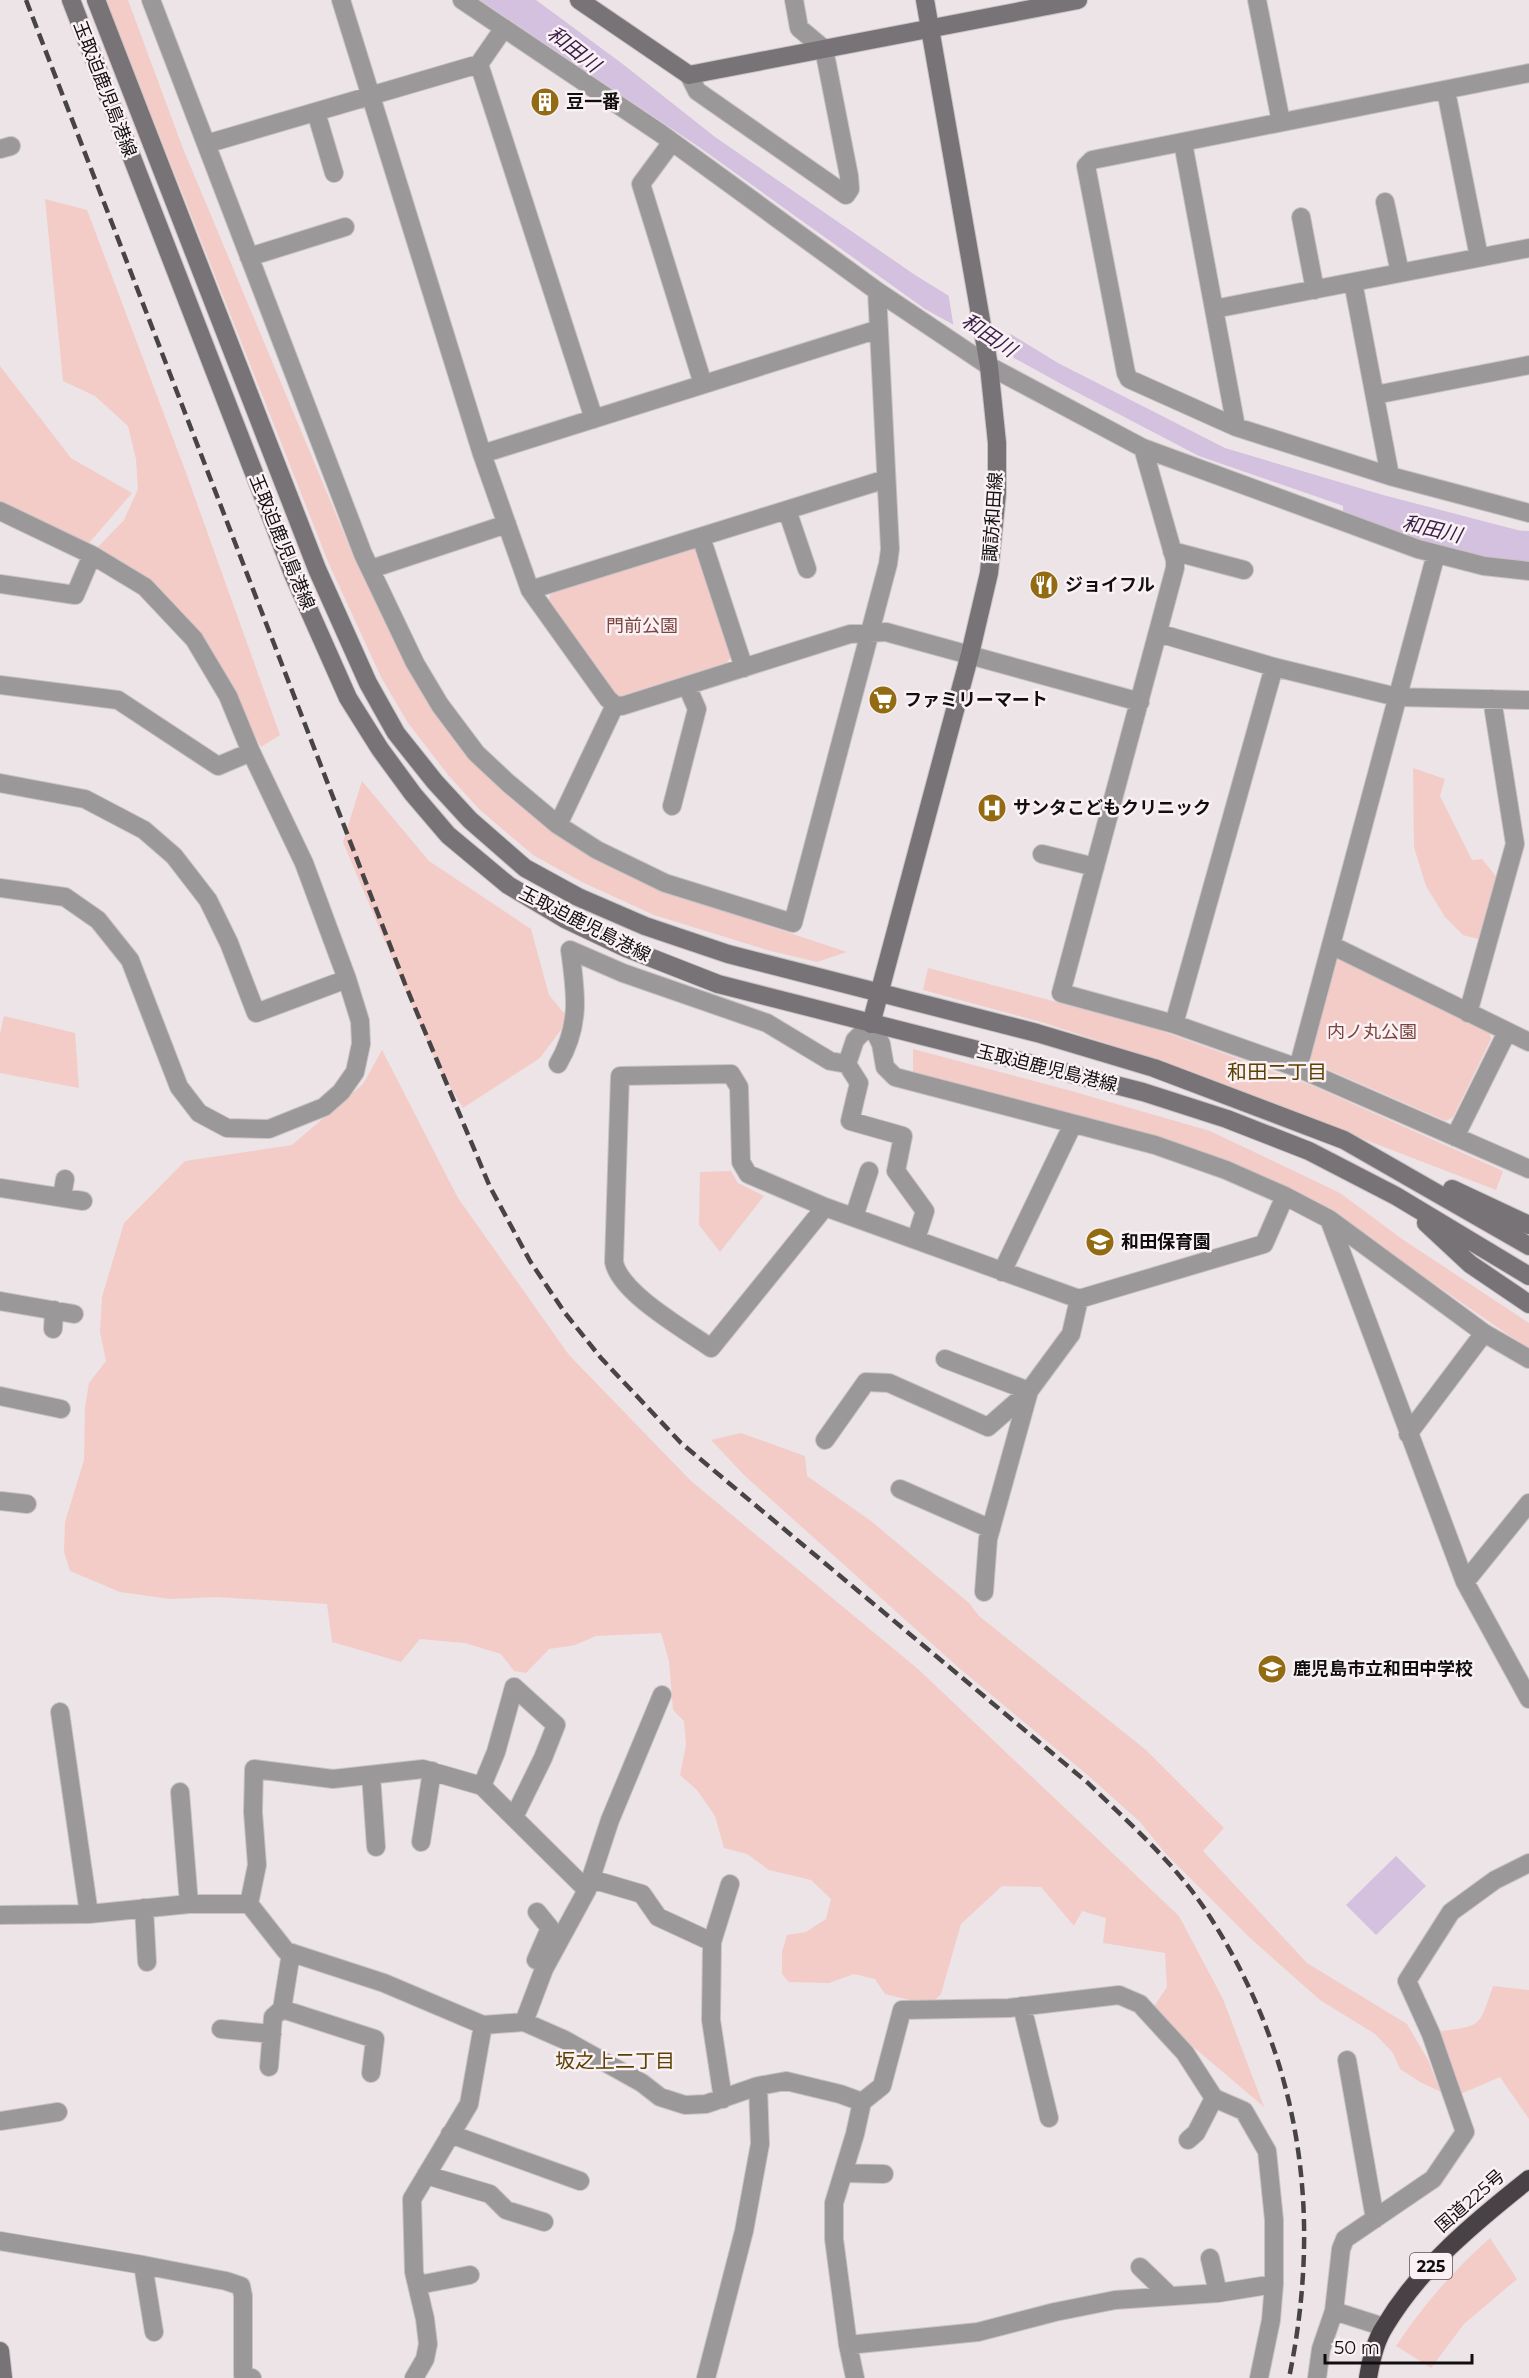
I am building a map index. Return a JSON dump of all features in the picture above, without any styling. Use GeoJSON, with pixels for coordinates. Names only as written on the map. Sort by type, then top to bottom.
{"type":"FeatureCollection","features":[{"type":"Feature","properties":{"kind":"highway","name":"国道225号"},"geometry":{"type":"LineString","coordinates":[[1368,2378],[1371,2358],[1384,2327],[1414,2286],[1443,2253],[1529,2179]]}},
{"type":"Feature","properties":{"kind":"main road","name":"玉取迫鹿児島港線"},"geometry":{"type":"LineString","coordinates":[[71,0],[293,574],[348,698],[380,749],[413,794],[448,835],[508,885],[565,919],[626,948],[718,984],[1143,1092],[1216,1116],[1309,1151],[1396,1196],[1529,1276]]}},
{"type":"Feature","properties":{"kind":"main road","name":"玉取迫鹿児島港線"},"geometry":{"type":"LineString","coordinates":[[96,0],[317,569],[368,683],[396,733],[435,782],[470,820],[525,868],[578,897],[645,926],[728,954],[1037,1033],[1154,1068],[1344,1140],[1529,1246]]}},
{"type":"Feature","properties":{"kind":"main road"},"geometry":{"type":"LineString","coordinates":[[579,0],[689,75],[1078,0]]}},
{"type":"Feature","properties":{"kind":"main road","name":"諏訪和田線"},"geometry":{"type":"LineString","coordinates":[[871,1024],[970,654],[989,573],[997,493],[997,443],[989,366],[925,0]]}},
{"type":"Feature","properties":{"kind":"main road"},"geometry":{"type":"LineString","coordinates":[[1344,1140],[1529,1225]]}},
{"type":"Feature","properties":{"kind":"main road"},"geometry":{"type":"LineString","coordinates":[[1396,1196],[1470,1264],[1529,1304]]}},
{"type":"Feature","properties":{"kind":"main road"},"geometry":{"type":"LineString","coordinates":[[0,2351],[3,2378]]}},
{"type":"Feature","properties":{"kind":"street"},"geometry":{"type":"LineString","coordinates":[[151,0],[371,569],[415,663],[440,705],[476,753],[508,783],[558,825],[597,850],[665,883],[793,922],[890,549],[877,291]]}},
{"type":"Feature","properties":{"kind":"street"},"geometry":{"type":"LineString","coordinates":[[341,0],[482,454],[530,590],[608,699],[615,705],[622,706],[850,634],[886,632],[1140,702]]}},
{"type":"Feature","properties":{"kind":"street"},"geometry":{"type":"LineString","coordinates":[[462,0],[672,142],[877,291],[989,366],[1143,448],[1418,549],[1484,566],[1529,571]]}},
{"type":"Feature","properties":{"kind":"street"},"geometry":{"type":"LineString","coordinates":[[689,75],[697,91],[846,195],[850,189],[849,176],[824,49],[799,28],[794,0]]}},
{"type":"Feature","properties":{"kind":"street"},"geometry":{"type":"LineString","coordinates":[[1257,0],[1281,122]]}},
{"type":"Feature","properties":{"kind":"street"},"geometry":{"type":"LineString","coordinates":[[206,144],[479,63],[504,28]]}},
{"type":"Feature","properties":{"kind":"street"},"geometry":{"type":"LineString","coordinates":[[479,63],[594,419]]}},
{"type":"Feature","properties":{"kind":"street"},"geometry":{"type":"LineString","coordinates":[[1529,73],[1092,160],[1086,166],[1129,379],[1236,427],[1390,476],[1529,513]]}},
{"type":"Feature","properties":{"kind":"street"},"geometry":{"type":"LineString","coordinates":[[1446,91],[1479,258]]}},
{"type":"Feature","properties":{"kind":"street"},"geometry":{"type":"LineString","coordinates":[[316,112],[334,173]]}},
{"type":"Feature","properties":{"kind":"street"},"geometry":{"type":"LineString","coordinates":[[672,142],[641,184],[703,384]]}},
{"type":"Feature","properties":{"kind":"street"},"geometry":{"type":"LineString","coordinates":[[1183,143],[1236,427]]}},
{"type":"Feature","properties":{"kind":"street"},"geometry":{"type":"LineString","coordinates":[[1385,202],[1400,273]]}},
{"type":"Feature","properties":{"kind":"street"},"geometry":{"type":"LineString","coordinates":[[1301,217],[1315,290]]}},
{"type":"Feature","properties":{"kind":"street"},"geometry":{"type":"LineString","coordinates":[[249,257],[345,227]]}},
{"type":"Feature","properties":{"kind":"street"},"geometry":{"type":"LineString","coordinates":[[1214,309],[1529,248]]}},
{"type":"Feature","properties":{"kind":"street"},"geometry":{"type":"LineString","coordinates":[[1353,282],[1390,476]]}},
{"type":"Feature","properties":{"kind":"street"},"geometry":{"type":"LineString","coordinates":[[482,454],[879,329]]}},
{"type":"Feature","properties":{"kind":"street"},"geometry":{"type":"LineString","coordinates":[[1374,395],[1529,365]]}},
{"type":"Feature","properties":{"kind":"street"},"geometry":{"type":"LineString","coordinates":[[1143,448],[1175,568],[1061,993],[1174,1024],[1298,1068],[1529,1169]]}},
{"type":"Feature","properties":{"kind":"street"},"geometry":{"type":"LineString","coordinates":[[530,590],[886,479]]}},
{"type":"Feature","properties":{"kind":"street"},"geometry":{"type":"LineString","coordinates":[[787,510],[807,569]]}},
{"type":"Feature","properties":{"kind":"street"},"geometry":{"type":"LineString","coordinates":[[0,511],[92,555],[145,587],[194,639],[228,696],[251,752],[304,863],[360,1021],[361,1044],[355,1072],[341,1092],[324,1107],[269,1130],[227,1128],[199,1113],[179,1087],[130,960],[98,920],[65,897],[0,888]]}},
{"type":"Feature","properties":{"kind":"street"},"geometry":{"type":"LineString","coordinates":[[371,569],[507,524]]}},
{"type":"Feature","properties":{"kind":"street"},"geometry":{"type":"LineString","coordinates":[[701,537],[744,668]]}},
{"type":"Feature","properties":{"kind":"street"},"geometry":{"type":"LineString","coordinates":[[1172,551],[1244,570]]}},
{"type":"Feature","properties":{"kind":"street"},"geometry":{"type":"LineString","coordinates":[[1298,1068],[1436,554]]}},
{"type":"Feature","properties":{"kind":"street"},"geometry":{"type":"LineString","coordinates":[[0,584],[75,595],[92,555]]}},
{"type":"Feature","properties":{"kind":"street"},"geometry":{"type":"LineString","coordinates":[[1158,633],[1274,667],[1397,697],[1529,700]]}},
{"type":"Feature","properties":{"kind":"street"},"geometry":{"type":"LineString","coordinates":[[1174,1024],[1274,667]]}},
{"type":"Feature","properties":{"kind":"street"},"geometry":{"type":"LineString","coordinates":[[0,685],[118,700],[218,766],[251,752]]}},
{"type":"Feature","properties":{"kind":"street"},"geometry":{"type":"LineString","coordinates":[[672,806],[690,777],[697,709],[687,686]]}},
{"type":"Feature","properties":{"kind":"street"},"geometry":{"type":"LineString","coordinates":[[1468,1013],[1515,844],[1492,699]]}},
{"type":"Feature","properties":{"kind":"street"},"geometry":{"type":"LineString","coordinates":[[558,825],[615,705]]}},
{"type":"Feature","properties":{"kind":"street"},"geometry":{"type":"LineString","coordinates":[[0,783],[85,799],[144,830],[174,856],[208,900],[229,943],[256,1013],[347,979]]}},
{"type":"Feature","properties":{"kind":"street"},"geometry":{"type":"LineString","coordinates":[[1042,854],[1095,867]]}},
{"type":"Feature","properties":{"kind":"street"},"geometry":{"type":"LineString","coordinates":[[1331,945],[1529,1042]]}},
{"type":"Feature","properties":{"kind":"street"},"geometry":{"type":"LineString","coordinates":[[558,1064],[568,1047],[576,1013],[570,950],[623,973],[767,1023],[830,1061],[847,1064],[859,1083],[850,1121],[903,1136],[896,1171],[925,1211],[916,1239]]}},
{"type":"Feature","properties":{"kind":"street"},"geometry":{"type":"LineString","coordinates":[[847,1064],[855,1040],[871,1024],[882,1044],[885,1067],[895,1077],[1155,1145],[1226,1170],[1285,1196],[1329,1219],[1484,1333],[1529,1359]]}},
{"type":"Feature","properties":{"kind":"street"},"geometry":{"type":"LineString","coordinates":[[1455,1137],[1507,1032]]}},
{"type":"Feature","properties":{"kind":"street"},"geometry":{"type":"LineString","coordinates":[[825,1207],[711,1348],[664,1316],[629,1288],[615,1269],[620,1076],[731,1074],[739,1087],[741,1162],[747,1174],[825,1207],[1078,1299],[1264,1244],[1285,1196]]}},
{"type":"Feature","properties":{"kind":"street"},"geometry":{"type":"LineString","coordinates":[[1002,1272],[1073,1124]]}},
{"type":"Feature","properties":{"kind":"street"},"geometry":{"type":"LineString","coordinates":[[854,1217],[869,1171]]}},
{"type":"Feature","properties":{"kind":"street"},"geometry":{"type":"LineString","coordinates":[[0,1188],[64,1188],[83,1200]]}},
{"type":"Feature","properties":{"kind":"street"},"geometry":{"type":"LineString","coordinates":[[1329,1219],[1465,1582],[1529,1699]]}},
{"type":"Feature","properties":{"kind":"street"},"geometry":{"type":"LineString","coordinates":[[825,1440],[866,1382],[889,1383],[988,1427],[1029,1391],[1071,1335],[1078,1299]]}},
{"type":"Feature","properties":{"kind":"street"},"geometry":{"type":"LineString","coordinates":[[0,1301],[74,1314]]}},
{"type":"Feature","properties":{"kind":"street"},"geometry":{"type":"LineString","coordinates":[[53,1329],[54,1310]]}},
{"type":"Feature","properties":{"kind":"street"},"geometry":{"type":"LineString","coordinates":[[1408,1434],[1484,1333]]}},
{"type":"Feature","properties":{"kind":"street"},"geometry":{"type":"LineString","coordinates":[[945,1359],[1029,1391]]}},
{"type":"Feature","properties":{"kind":"street"},"geometry":{"type":"LineString","coordinates":[[984,1592],[991,1529],[1029,1391]]}},
{"type":"Feature","properties":{"kind":"street"},"geometry":{"type":"LineString","coordinates":[[0,1396],[61,1409]]}},
{"type":"Feature","properties":{"kind":"street"},"geometry":{"type":"LineString","coordinates":[[900,1489],[991,1529]]}},
{"type":"Feature","properties":{"kind":"street"},"geometry":{"type":"LineString","coordinates":[[0,1503],[27,1504]]}},
{"type":"Feature","properties":{"kind":"street"},"geometry":{"type":"LineString","coordinates":[[1465,1582],[1529,1503]]}},
{"type":"Feature","properties":{"kind":"street"},"geometry":{"type":"LineString","coordinates":[[482,1786],[496,1752],[514,1688],[556,1725],[543,1758],[514,1817]]}},
{"type":"Feature","properties":{"kind":"street"},"geometry":{"type":"LineString","coordinates":[[524,2022],[540,1978],[589,1884],[610,1820],[662,1695]]}},
{"type":"Feature","properties":{"kind":"street"},"geometry":{"type":"LineString","coordinates":[[60,1712],[89,1914]]}},
{"type":"Feature","properties":{"kind":"street"},"geometry":{"type":"LineString","coordinates":[[712,1942],[658,1917],[642,1894],[589,1884],[482,1786],[423,1768],[333,1779],[254,1769],[253,1812],[257,1865],[249,1904],[286,1951],[384,1983],[483,2025],[524,2022],[565,2040],[642,2083],[660,2097],[685,2105],[706,2104],[758,2086],[786,2081],[840,2094],[862,2102]]}},
{"type":"Feature","properties":{"kind":"street"},"geometry":{"type":"LineString","coordinates":[[421,1842],[432,1771]]}},
{"type":"Feature","properties":{"kind":"street"},"geometry":{"type":"LineString","coordinates":[[371,1775],[376,1847]]}},
{"type":"Feature","properties":{"kind":"street"},"geometry":{"type":"LineString","coordinates":[[180,1792],[189,1904]]}},
{"type":"Feature","properties":{"kind":"street"},"geometry":{"type":"LineString","coordinates":[[1317,2378],[1321,2349],[1334,2311],[1341,2249],[1345,2239],[1433,2179],[1465,2132],[1431,2034],[1407,1981],[1451,1912],[1495,1880],[1529,1863]]}},
{"type":"Feature","properties":{"kind":"street"},"geometry":{"type":"LineString","coordinates":[[723,2099],[711,2020],[712,1942],[730,1884]]}},
{"type":"Feature","properties":{"kind":"street"},"geometry":{"type":"LineString","coordinates":[[0,1915],[89,1914],[189,1904],[249,1904]]}},
{"type":"Feature","properties":{"kind":"street"},"geometry":{"type":"LineString","coordinates":[[144,1908],[147,1962]]}},
{"type":"Feature","properties":{"kind":"street"},"geometry":{"type":"LineString","coordinates":[[537,1912],[550,1928],[534,1966],[540,1978]]}},
{"type":"Feature","properties":{"kind":"street"},"geometry":{"type":"LineString","coordinates":[[269,2067],[273,2017],[282,2009],[291,1953]]}},
{"type":"Feature","properties":{"kind":"street"},"geometry":{"type":"LineString","coordinates":[[855,2378],[848,2345],[834,2239],[834,2203],[862,2102],[882,2086],[902,2010],[1022,2006],[1119,1995],[1140,2004],[1185,2053],[1214,2098],[1244,2111],[1267,2151],[1274,2220],[1274,2284],[1271,2320],[1259,2378]]}},
{"type":"Feature","properties":{"kind":"street"},"geometry":{"type":"LineString","coordinates":[[1022,2006],[1048,2118]]}},
{"type":"Feature","properties":{"kind":"street"},"geometry":{"type":"LineString","coordinates":[[282,2009],[375,2039],[372,2073]]}},
{"type":"Feature","properties":{"kind":"street"},"geometry":{"type":"LineString","coordinates":[[414,2378],[425,2359],[428,2344],[414,2272],[412,2199],[469,2104],[483,2025]]}},
{"type":"Feature","properties":{"kind":"street"},"geometry":{"type":"LineString","coordinates":[[221,2029],[272,2034]]}},
{"type":"Feature","properties":{"kind":"street"},"geometry":{"type":"LineString","coordinates":[[1347,2061],[1375,2219]]}},
{"type":"Feature","properties":{"kind":"street"},"geometry":{"type":"LineString","coordinates":[[706,2378],[744,2231],[760,2144],[758,2086]]}},
{"type":"Feature","properties":{"kind":"street"},"geometry":{"type":"LineString","coordinates":[[1188,2140],[1196,2133],[1214,2098]]}},
{"type":"Feature","properties":{"kind":"street"},"geometry":{"type":"LineString","coordinates":[[0,2121],[58,2112]]}},
{"type":"Feature","properties":{"kind":"street"},"geometry":{"type":"LineString","coordinates":[[450,2134],[580,2181]]}},
{"type":"Feature","properties":{"kind":"street"},"geometry":{"type":"LineString","coordinates":[[844,2173],[884,2174]]}},
{"type":"Feature","properties":{"kind":"street"},"geometry":{"type":"LineString","coordinates":[[426,2175],[490,2194],[506,2210],[544,2222]]}},
{"type":"Feature","properties":{"kind":"street"},"geometry":{"type":"LineString","coordinates":[[0,2241],[143,2265],[241,2286],[245,2377]]}},
{"type":"Feature","properties":{"kind":"street"},"geometry":{"type":"LineString","coordinates":[[1210,2258],[1218,2293]]}},
{"type":"Feature","properties":{"kind":"street"},"geometry":{"type":"LineString","coordinates":[[143,2265],[154,2332]]}},
{"type":"Feature","properties":{"kind":"street"},"geometry":{"type":"LineString","coordinates":[[1140,2267],[1169,2295]]}},
{"type":"Feature","properties":{"kind":"street"},"geometry":{"type":"LineString","coordinates":[[418,2285],[470,2275]]}},
{"type":"Feature","properties":{"kind":"street"},"geometry":{"type":"LineString","coordinates":[[848,2345],[978,2332],[1055,2312],[1115,2300],[1218,2293],[1274,2284]]}},
{"type":"Feature","properties":{"kind":"street"},"geometry":{"type":"LineString","coordinates":[[1334,2311],[1384,2327]]}},
{"type":"Feature","properties":{"kind":"green space"},"geometry":{"type":"Polygon","coordinates":[[[106,0],[128,0],[182,146],[353,555],[408,669],[433,709],[469,757],[663,891],[847,952],[817,962],[767,950],[654,915],[582,882],[533,855],[479,809],[449,776],[408,723],[381,677],[329,564],[106,0]]]}},
{"type":"Feature","properties":{"kind":"green space"},"geometry":{"type":"Polygon","coordinates":[[[45,199],[87,210],[185,470],[280,735],[261,747],[203,639],[95,550],[124,520],[138,489],[136,459],[128,426],[95,396],[63,381],[45,199]]]}},
{"type":"Feature","properties":{"kind":"green space"},"geometry":{"type":"Polygon","coordinates":[[[0,366],[71,458],[132,493],[89,543],[0,501],[0,366]]]}},
{"type":"Feature","properties":{"kind":"green space","name":"門前公園"},"geometry":{"type":"Polygon","coordinates":[[[692,548],[698,550],[733,655],[726,663],[621,696],[615,694],[548,603],[551,592],[692,548]]]}},
{"type":"Feature","properties":{"kind":"green space"},"geometry":{"type":"Polygon","coordinates":[[[1413,768],[1445,779],[1440,796],[1472,860],[1482,859],[1499,880],[1482,940],[1463,935],[1445,917],[1426,886],[1414,847],[1413,768]]]}},
{"type":"Feature","properties":{"kind":"green space"},"geometry":{"type":"Polygon","coordinates":[[[362,781],[429,861],[531,929],[549,995],[569,1019],[540,1058],[463,1108],[437,1065],[343,842],[362,781]]]}},
{"type":"Feature","properties":{"kind":"green space","name":"内ノ丸公園"},"geometry":{"type":"Polygon","coordinates":[[[1341,959],[1489,1031],[1491,1039],[1453,1117],[1446,1121],[1313,1063],[1309,1055],[1333,963],[1341,959]]]}},
{"type":"Feature","properties":{"kind":"green space"},"geometry":{"type":"Polygon","coordinates":[[[928,968],[1151,1027],[1313,1086],[1503,1171],[1496,1190],[1152,1058],[1041,1022],[923,990],[928,968]]]}},
{"type":"Feature","properties":{"kind":"green space"},"geometry":{"type":"Polygon","coordinates":[[[4,1016],[75,1033],[79,1088],[0,1073],[0,1034],[4,1016]]]}},
{"type":"Feature","properties":{"kind":"green space"},"geometry":{"type":"Polygon","coordinates":[[[913,1049],[1210,1131],[1340,1193],[1402,1239],[1529,1323],[1529,1349],[1314,1201],[1229,1161],[1158,1136],[1073,1118],[913,1072],[913,1049]]]}},
{"type":"Feature","properties":{"kind":"green space"},"geometry":{"type":"Polygon","coordinates":[[[382,1050],[458,1198],[569,1355],[691,1481],[918,1669],[1179,1916],[1223,1999],[1264,2107],[1151,2011],[1167,1987],[1165,1953],[1103,1943],[1106,1918],[1082,1911],[1074,1926],[1041,1887],[1002,1886],[961,1924],[941,1994],[930,2005],[885,1994],[875,1979],[854,1974],[829,1983],[789,1982],[782,1974],[782,1952],[787,1935],[806,1932],[826,1919],[831,1899],[811,1880],[769,1870],[747,1854],[724,1848],[715,1816],[697,1790],[680,1775],[686,1745],[684,1721],[673,1710],[669,1661],[661,1633],[596,1636],[575,1645],[549,1649],[526,1673],[514,1671],[501,1654],[465,1643],[420,1639],[401,1662],[332,1642],[327,1604],[217,1597],[170,1599],[120,1592],[70,1571],[64,1552],[65,1522],[84,1460],[85,1407],[89,1383],[106,1361],[100,1332],[102,1297],[124,1223],[185,1161],[292,1145],[363,1084],[382,1050]]]}},
{"type":"Feature","properties":{"kind":"green space"},"geometry":{"type":"Polygon","coordinates":[[[731,1171],[738,1183],[764,1196],[720,1252],[699,1225],[700,1172],[731,1171]]]}},
{"type":"Feature","properties":{"kind":"green space"},"geometry":{"type":"Polygon","coordinates":[[[741,1433],[805,1456],[807,1476],[871,1521],[969,1603],[979,1616],[1146,1750],[1224,1828],[1203,1851],[1307,1963],[1407,2024],[1428,2060],[1441,2092],[1400,2069],[1393,2053],[1375,2034],[1320,2000],[1249,1937],[1166,1854],[1140,1822],[1090,1777],[959,1668],[745,1476],[711,1440],[741,1433]]]}},
{"type":"Feature","properties":{"kind":"green space"},"geometry":{"type":"Polygon","coordinates":[[[1493,1986],[1529,1990],[1529,2119],[1500,2077],[1458,2095],[1436,2032],[1462,2028],[1476,2023],[1481,2018],[1493,1986]]]}},
{"type":"Feature","properties":{"kind":"green space"},"geometry":{"type":"Polygon","coordinates":[[[1490,2238],[1517,2279],[1464,2324],[1431,2368],[1396,2346],[1440,2289],[1490,2238]]]}},
{"type":"Feature","properties":{"kind":"water"},"geometry":{"type":"Polygon","coordinates":[[[480,0],[536,0],[624,65],[715,137],[915,275],[1058,363],[1225,448],[1383,495],[1529,533],[1529,554],[1364,513],[1199,456],[1065,386],[925,309],[699,147],[480,0]]]}},
{"type":"Feature","properties":{"kind":"water"},"geometry":{"type":"Polygon","coordinates":[[[1396,1856],[1426,1886],[1376,1935],[1346,1905],[1396,1856]]]}},
{"type":"Feature","properties":{"kind":"pier"},"geometry":{"type":"Polygon","coordinates":[[[948,292],[1010,330],[1014,362],[954,329],[948,292]]]}},
{"type":"Feature","properties":{"kind":"waterway","name":"和田川"},"geometry":{"type":"LineString","coordinates":[[1360,508],[1422,529],[1464,540],[1529,548]]}},
{"type":"Feature","properties":{"kind":"railway"},"geometry":{"type":"LineString","coordinates":[[26,0],[405,984],[490,1187],[530,1261],[565,1313],[601,1358],[681,1443],[1088,1783],[1137,1830],[1169,1863],[1197,1898],[1241,1971],[1266,2026],[1284,2082],[1296,2139],[1303,2198],[1304,2257],[1299,2317],[1289,2378]]}},
{"type":"Feature","properties":{"kind":"place","name":"豆一番"},"geometry":{"type":"Point","coordinates":[545,102]}},
{"type":"Feature","properties":{"kind":"place","name":"ジョイフル"},"geometry":{"type":"Point","coordinates":[1044,585]}},
{"type":"Feature","properties":{"kind":"place","name":"ファミリーマート"},"geometry":{"type":"Point","coordinates":[883,700]}},
{"type":"Feature","properties":{"kind":"place","name":"サンタこどもクリニック"},"geometry":{"type":"Point","coordinates":[992,808]}},
{"type":"Feature","properties":{"kind":"place","name":"和田保育園"},"geometry":{"type":"Point","coordinates":[1100,1242]}},
{"type":"Feature","properties":{"kind":"place","name":"鹿児島市立和田中学校"},"geometry":{"type":"Point","coordinates":[1272,1669]}},
{"type":"Feature","properties":{"kind":"district","name":"和田二丁目"},"geometry":{"type":"Point","coordinates":[1277,1072]}},
{"type":"Feature","properties":{"kind":"district","name":"坂之上二丁目"},"geometry":{"type":"Point","coordinates":[615,2061]}}]}
